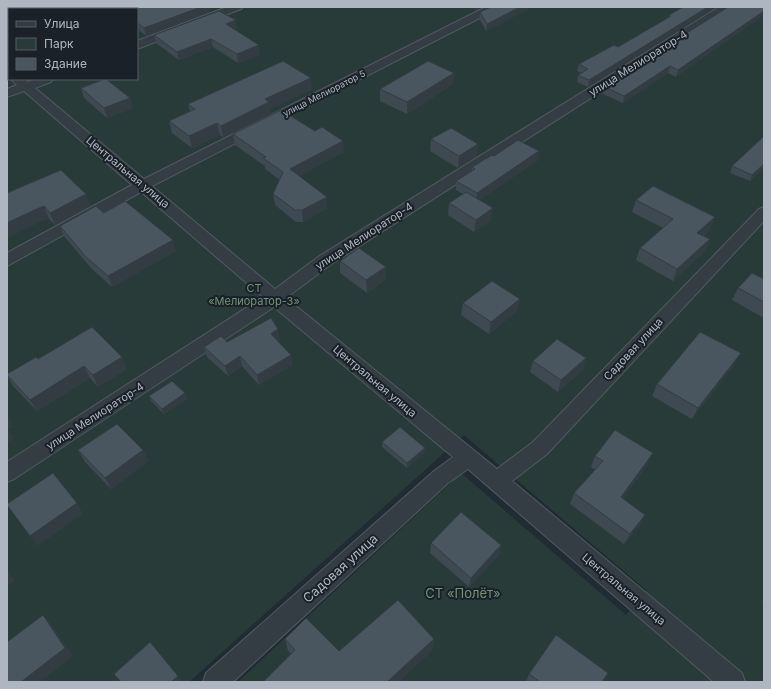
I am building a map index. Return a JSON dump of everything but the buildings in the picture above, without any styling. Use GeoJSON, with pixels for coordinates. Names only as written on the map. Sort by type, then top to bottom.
{"type":"FeatureCollection","features":[{"type":"Feature","properties":{"kind":"street"},"geometry":{"type":"LineString","coordinates":[[138,45],[238,7]]}},
{"type":"Feature","properties":{"kind":"street","name":"улица Мелиоратор 5"},"geometry":{"type":"LineString","coordinates":[[7,260],[116,202],[144,185],[495,7]]}},
{"type":"Feature","properties":{"kind":"street","name":"улица Мелиоратор-4"},"geometry":{"type":"LineString","coordinates":[[7,473],[275,298],[324,261],[727,7]]}},
{"type":"Feature","properties":{"kind":"street"},"geometry":{"type":"LineString","coordinates":[[7,93],[22,83],[41,80]]}},
{"type":"Feature","properties":{"kind":"street","name":"Центральная улица"},"geometry":{"type":"LineString","coordinates":[[22,83],[144,185],[275,298],[467,458],[497,481],[733,682]]}},
{"type":"Feature","properties":{"kind":"street","name":"Садовая улица"},"geometry":{"type":"LineString","coordinates":[[497,481],[540,448],[764,212]]}},
{"type":"Feature","properties":{"kind":"street","name":"Садовая улица"},"geometry":{"type":"LineString","coordinates":[[215,682],[441,477],[467,458]]}},
{"type":"Feature","properties":{"kind":"green space","name":"СТ «Мелиоратор-3»"},"geometry":{"type":"Polygon","coordinates":[[[7,7],[764,7],[764,682],[238,682],[461,473],[626,615],[646,590],[464,435],[189,682],[7,682],[7,7]]]}},
{"type":"Feature","properties":{"kind":"park label","name":"СТ «Полёт»"},"geometry":{"type":"Point","coordinates":[463,593]}}]}
